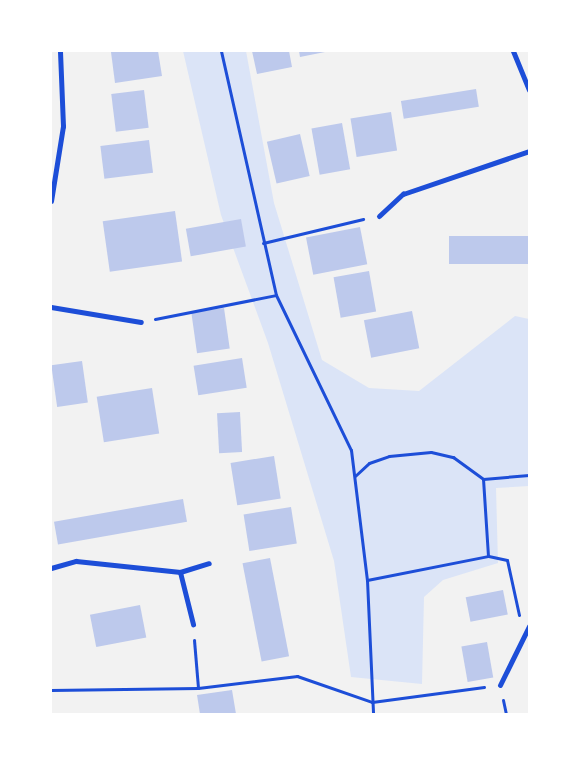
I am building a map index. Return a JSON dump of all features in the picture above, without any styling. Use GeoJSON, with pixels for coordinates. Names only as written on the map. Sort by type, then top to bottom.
{"type":"FeatureCollection","features":[{"type":"Feature","properties":{"kind":"street"},"geometry":{"type":"LineString","coordinates":[[51,202],[63,126],[60,51]]}},
{"type":"Feature","properties":{"kind":"street"},"geometry":{"type":"LineString","coordinates":[[513,51],[529,90]]}},
{"type":"Feature","properties":{"kind":"street"},"geometry":{"type":"LineString","coordinates":[[379,216],[403,194],[529,151]]}},
{"type":"Feature","properties":{"kind":"street"},"geometry":{"type":"LineString","coordinates":[[51,307],[141,322]]}},
{"type":"Feature","properties":{"kind":"street"},"geometry":{"type":"LineString","coordinates":[[51,568],[76,561],[180,572],[210,563]]}},
{"type":"Feature","properties":{"kind":"street"},"geometry":{"type":"LineString","coordinates":[[180,572],[193,624]]}},
{"type":"Feature","properties":{"kind":"street"},"geometry":{"type":"LineString","coordinates":[[500,685],[522,631],[529,626]]}},
{"type":"Feature","properties":{"kind":"path"},"geometry":{"type":"LineString","coordinates":[[221,51],[276,296],[351,450],[367,580],[373,714]]}},
{"type":"Feature","properties":{"kind":"path"},"geometry":{"type":"LineString","coordinates":[[263,243],[379,216]]}},
{"type":"Feature","properties":{"kind":"path"},"geometry":{"type":"LineString","coordinates":[[141,322],[276,296]]}},
{"type":"Feature","properties":{"kind":"path"},"geometry":{"type":"LineString","coordinates":[[355,477],[369,463],[388,456],[431,452],[452,457],[483,479],[529,476]]}},
{"type":"Feature","properties":{"kind":"path"},"geometry":{"type":"LineString","coordinates":[[483,479],[488,556]]}},
{"type":"Feature","properties":{"kind":"path"},"geometry":{"type":"LineString","coordinates":[[367,580],[488,556],[507,560],[522,631]]}},
{"type":"Feature","properties":{"kind":"path"},"geometry":{"type":"LineString","coordinates":[[193,624],[198,688]]}},
{"type":"Feature","properties":{"kind":"path"},"geometry":{"type":"LineString","coordinates":[[51,690],[198,688],[297,676],[372,702],[500,685]]}},
{"type":"Feature","properties":{"kind":"shaded area"},"geometry":{"type":"Polygon","coordinates":[[[183,51],[246,51],[274,203],[322,360],[369,388],[419,391],[515,316],[529,319],[529,486],[496,488],[498,563],[443,580],[424,597],[422,684],[351,677],[334,561],[268,343],[221,215],[183,51]]]}},
{"type":"Feature","properties":{"kind":"building"},"geometry":{"type":"Polygon","coordinates":[[[158,51],[162,76],[115,83],[111,52],[158,51]]]}},
{"type":"Feature","properties":{"kind":"building"},"geometry":{"type":"Polygon","coordinates":[[[252,51],[289,51],[292,67],[257,74],[252,51]]]}},
{"type":"Feature","properties":{"kind":"building"},"geometry":{"type":"Polygon","coordinates":[[[299,51],[325,51],[325,52],[300,57],[299,51]]]}},
{"type":"Feature","properties":{"kind":"building"},"geometry":{"type":"Polygon","coordinates":[[[476,89],[479,107],[404,119],[401,101],[476,89]]]}},
{"type":"Feature","properties":{"kind":"building"},"geometry":{"type":"Polygon","coordinates":[[[144,90],[149,128],[116,132],[111,94],[144,90]]]}},
{"type":"Feature","properties":{"kind":"building"},"geometry":{"type":"Polygon","coordinates":[[[391,112],[397,151],[357,157],[351,118],[391,112]]]}},
{"type":"Feature","properties":{"kind":"building"},"geometry":{"type":"Polygon","coordinates":[[[342,123],[350,169],[320,175],[311,128],[342,123]]]}},
{"type":"Feature","properties":{"kind":"building"},"geometry":{"type":"Polygon","coordinates":[[[300,134],[310,176],[277,184],[267,142],[300,134]]]}},
{"type":"Feature","properties":{"kind":"building"},"geometry":{"type":"Polygon","coordinates":[[[149,140],[153,173],[104,179],[100,146],[149,140]]]}},
{"type":"Feature","properties":{"kind":"building"},"geometry":{"type":"Polygon","coordinates":[[[175,211],[182,262],[110,272],[103,221],[175,211]]]}},
{"type":"Feature","properties":{"kind":"building"},"geometry":{"type":"Polygon","coordinates":[[[241,219],[246,247],[191,256],[186,229],[241,219]]]}},
{"type":"Feature","properties":{"kind":"building"},"geometry":{"type":"Polygon","coordinates":[[[360,227],[367,264],[313,275],[306,237],[360,227]]]}},
{"type":"Feature","properties":{"kind":"building"},"geometry":{"type":"Polygon","coordinates":[[[449,236],[529,236],[529,264],[449,264],[449,236]]]}},
{"type":"Feature","properties":{"kind":"building"},"geometry":{"type":"Polygon","coordinates":[[[369,271],[376,311],[341,318],[334,277],[369,271]]]}},
{"type":"Feature","properties":{"kind":"building"},"geometry":{"type":"Polygon","coordinates":[[[224,308],[230,349],[197,353],[191,313],[224,308]]]}},
{"type":"Feature","properties":{"kind":"building"},"geometry":{"type":"Polygon","coordinates":[[[412,311],[419,348],[371,358],[364,320],[412,311]]]}},
{"type":"Feature","properties":{"kind":"building"},"geometry":{"type":"Polygon","coordinates":[[[242,358],[247,388],[198,395],[194,366],[242,358]]]}},
{"type":"Feature","properties":{"kind":"building"},"geometry":{"type":"Polygon","coordinates":[[[82,361],[88,403],[57,407],[51,365],[82,361]]]}},
{"type":"Feature","properties":{"kind":"building"},"geometry":{"type":"Polygon","coordinates":[[[152,388],[159,433],[104,442],[97,397],[152,388]]]}},
{"type":"Feature","properties":{"kind":"building"},"geometry":{"type":"Polygon","coordinates":[[[240,412],[242,452],[219,453],[217,413],[240,412]]]}},
{"type":"Feature","properties":{"kind":"building"},"geometry":{"type":"Polygon","coordinates":[[[274,456],[281,498],[237,505],[231,463],[274,456]]]}},
{"type":"Feature","properties":{"kind":"building"},"geometry":{"type":"Polygon","coordinates":[[[183,499],[187,522],[58,544],[54,522],[183,499]]]}},
{"type":"Feature","properties":{"kind":"building"},"geometry":{"type":"Polygon","coordinates":[[[291,507],[297,544],[249,551],[244,515],[291,507]]]}},
{"type":"Feature","properties":{"kind":"building"},"geometry":{"type":"Polygon","coordinates":[[[270,558],[289,656],[262,662],[243,563],[270,558]]]}},
{"type":"Feature","properties":{"kind":"building"},"geometry":{"type":"Polygon","coordinates":[[[503,590],[508,615],[470,622],[466,597],[503,590]]]}},
{"type":"Feature","properties":{"kind":"building"},"geometry":{"type":"Polygon","coordinates":[[[140,605],[146,637],[96,647],[90,615],[140,605]]]}},
{"type":"Feature","properties":{"kind":"building"},"geometry":{"type":"Polygon","coordinates":[[[487,642],[493,677],[468,682],[461,647],[487,642]]]}},
{"type":"Feature","properties":{"kind":"building"},"geometry":{"type":"Polygon","coordinates":[[[232,690],[236,714],[200,714],[197,695],[232,690]]]}}]}
